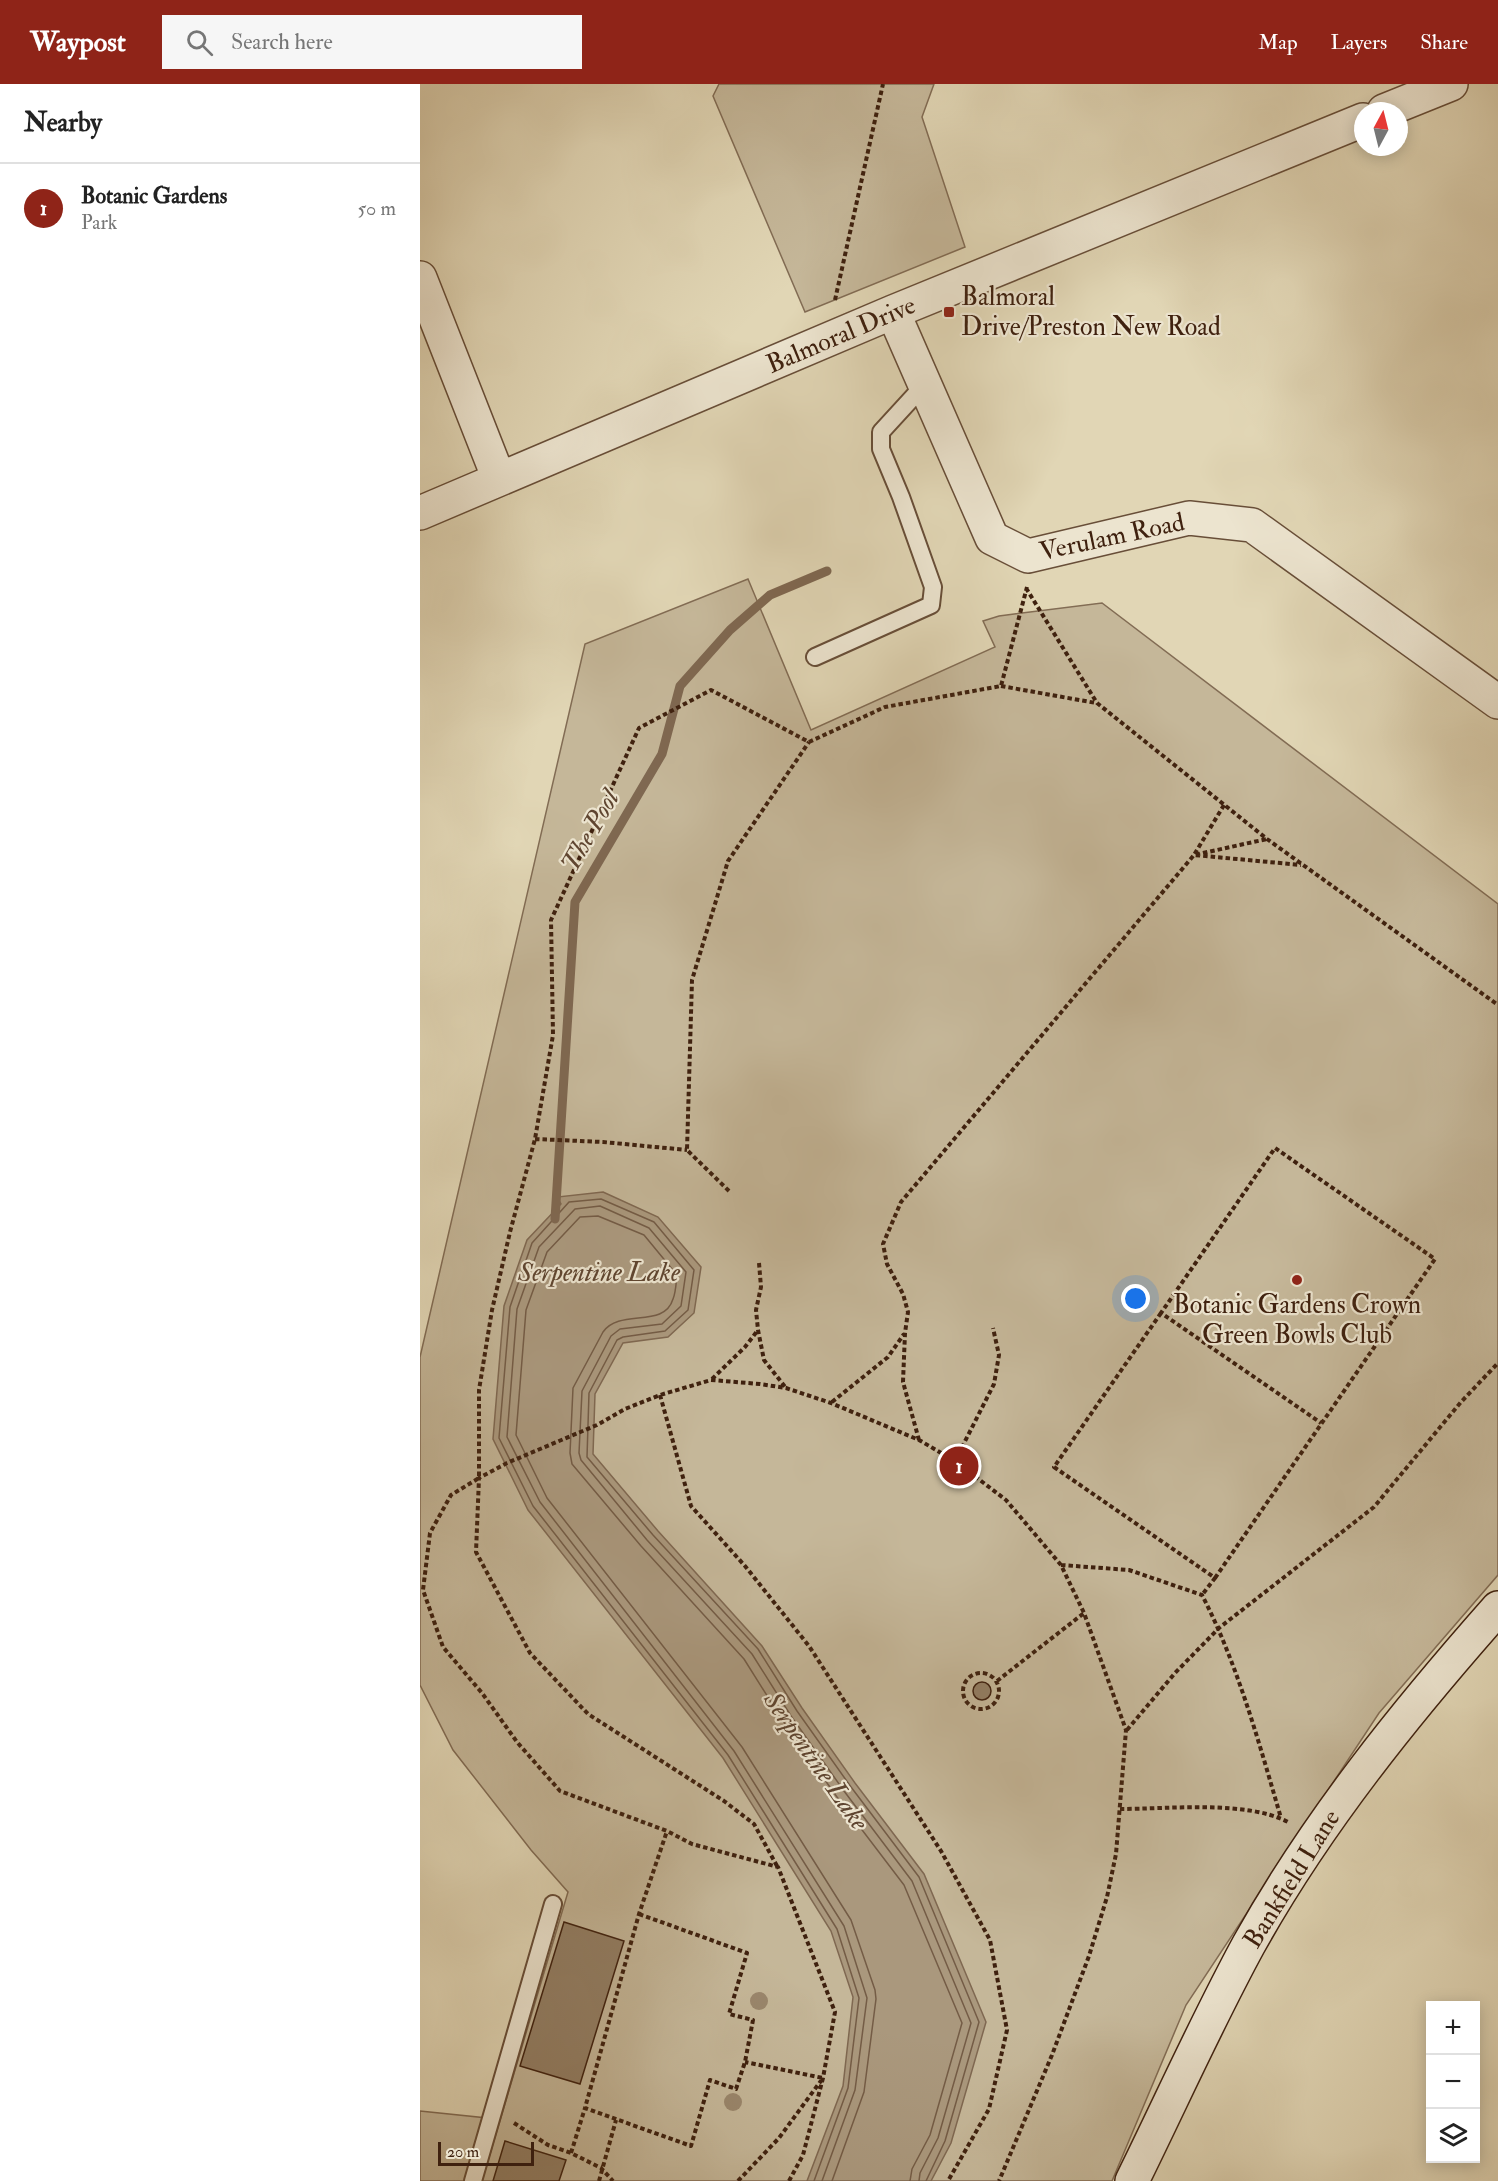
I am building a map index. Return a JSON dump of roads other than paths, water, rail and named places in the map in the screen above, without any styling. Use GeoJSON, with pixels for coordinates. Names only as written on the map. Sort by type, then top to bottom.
{"type":"FeatureCollection","features":[{"type":"Feature","properties":{"kind":"street"},"geometry":{"type":"LineString","coordinates":[[1406,102],[1451,84]]}},
{"type":"Feature","properties":{"kind":"street","name":"Balmoral Drive"},"geometry":{"type":"LineString","coordinates":[[420,513],[893,312],[1354,124]]}},
{"type":"Feature","properties":{"kind":"street"},"geometry":{"type":"LineString","coordinates":[[420,278],[499,479]]}},
{"type":"Feature","properties":{"kind":"street","name":"Verulam Road"},"geometry":{"type":"LineString","coordinates":[[893,312],[992,538],[1029,556],[1189,518],[1252,525],[1498,702]]}},
{"type":"Feature","properties":{"kind":"street","name":"Bankfield Lane"},"geometry":{"type":"LineString","coordinates":[[1132,2181],[1201,2037],[1250,1943],[1331,1814],[1425,1690],[1498,1608]]}},
{"type":"Feature","properties":{"kind":"lane"},"geometry":{"type":"LineString","coordinates":[[815,657],[931,605],[933,587],[881,449],[881,432],[925,384]]}},
{"type":"Feature","properties":{"kind":"lane"},"geometry":{"type":"LineString","coordinates":[[473,2181],[553,1904]]}},
{"type":"Feature","properties":{"kind":"water","name":"Serpentine Lake"},"geometry":{"type":"Polygon","coordinates":[[[603,1192],[658,1217],[701,1267],[694,1313],[668,1337],[623,1343],[595,1394],[593,1454],[658,1531],[762,1646],[855,1783],[924,1874],[986,2022],[951,2143],[931,2181],[807,2181],[843,2086],[853,1997],[831,1931],[723,1758],[528,1510],[493,1439],[504,1306],[527,1240],[561,1204],[557,1197],[603,1192]]]}},
{"type":"Feature","properties":{"kind":"waterway","name":"The Pool"},"geometry":{"type":"LineString","coordinates":[[555,1219],[575,902],[662,754],[680,686],[730,630],[770,595],[827,571]]}},
{"type":"Feature","properties":{"kind":"place","name":"Balmoral Drive/Preston New Road"},"geometry":{"type":"Point","coordinates":[949,312]}},
{"type":"Feature","properties":{"kind":"place","name":"Botanic Gardens Crown Green Bowls Club"},"geometry":{"type":"Point","coordinates":[1297,1280]}},
{"type":"Feature","properties":{"kind":"place","name":"Botanic Gardens"},"geometry":{"type":"Point","coordinates":[959,1466]}}]}
